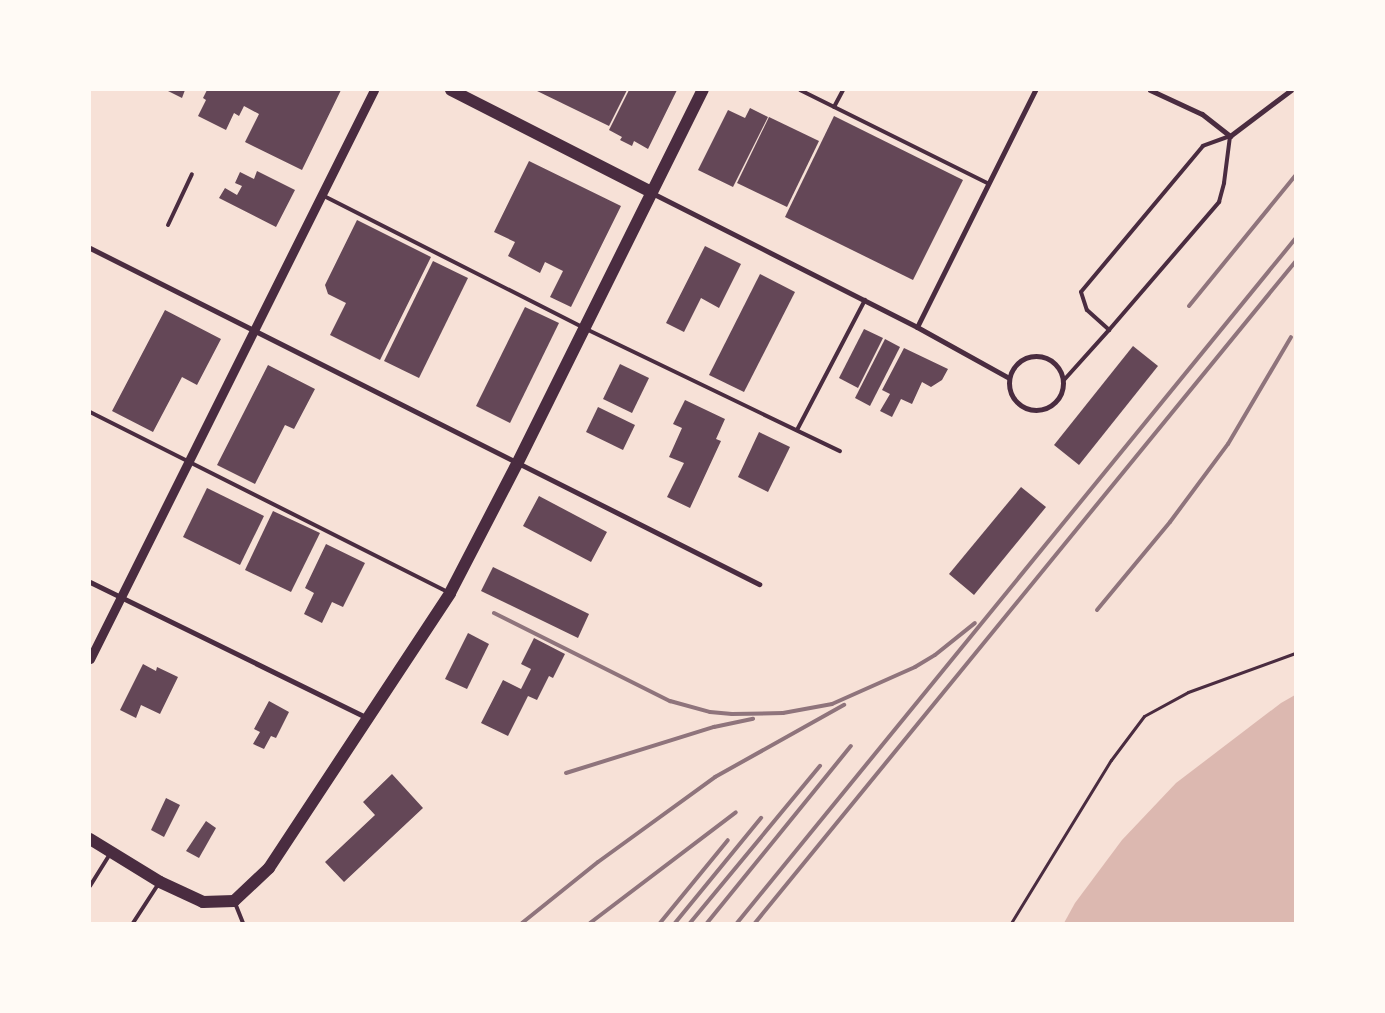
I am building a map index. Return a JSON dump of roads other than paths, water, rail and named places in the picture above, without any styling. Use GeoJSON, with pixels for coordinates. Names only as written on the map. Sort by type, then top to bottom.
{"type":"FeatureCollection","features":[{"type":"Feature","properties":{"kind":"main road"},"geometry":{"type":"LineString","coordinates":[[451,90],[652,192]]}},
{"type":"Feature","properties":{"kind":"main road"},"geometry":{"type":"LineString","coordinates":[[90,839],[160,882],[203,902],[234,901],[269,868],[450,593],[517,464],[703,90]]}},
{"type":"Feature","properties":{"kind":"street"},"geometry":{"type":"LineString","coordinates":[[90,659],[374,90]]}},
{"type":"Feature","properties":{"kind":"street"},"geometry":{"type":"LineString","coordinates":[[917,327],[987,183],[1035,90]]}},
{"type":"Feature","properties":{"kind":"street"},"geometry":{"type":"LineString","coordinates":[[1150,90],[1202,114],[1230,136],[1291,90]]}},
{"type":"Feature","properties":{"kind":"street"},"geometry":{"type":"LineString","coordinates":[[652,192],[917,327],[1009,378]]}},
{"type":"Feature","properties":{"kind":"street"},"geometry":{"type":"LineString","coordinates":[[90,248],[759,584]]}},
{"type":"Feature","properties":{"kind":"street"},"geometry":{"type":"LineString","coordinates":[[1030,356],[1045,356],[1058,365],[1064,380],[1061,396],[1051,407],[1035,411],[1020,406],[1010,394],[1009,378],[1016,364],[1030,356]]}},
{"type":"Feature","properties":{"kind":"street"},"geometry":{"type":"LineString","coordinates":[[90,582],[368,718]]}},
{"type":"Feature","properties":{"kind":"lane"},"geometry":{"type":"LineString","coordinates":[[800,90],[987,183]]}},
{"type":"Feature","properties":{"kind":"lane"},"geometry":{"type":"LineString","coordinates":[[834,107],[843,90]]}},
{"type":"Feature","properties":{"kind":"lane"},"geometry":{"type":"LineString","coordinates":[[1064,380],[1109,330],[1218,202],[1224,183],[1230,136],[1204,146],[1081,292],[1087,310],[1109,330]]}},
{"type":"Feature","properties":{"kind":"lane"},"geometry":{"type":"LineString","coordinates":[[168,225],[192,174]]}},
{"type":"Feature","properties":{"kind":"lane"},"geometry":{"type":"LineString","coordinates":[[321,194],[584,328],[840,451]]}},
{"type":"Feature","properties":{"kind":"lane"},"geometry":{"type":"LineString","coordinates":[[797,430],[865,300]]}},
{"type":"Feature","properties":{"kind":"lane"},"geometry":{"type":"LineString","coordinates":[[90,412],[450,593]]}},
{"type":"Feature","properties":{"kind":"lane"},"geometry":{"type":"LineString","coordinates":[[90,886],[111,852]]}},
{"type":"Feature","properties":{"kind":"lane"},"geometry":{"type":"LineString","coordinates":[[132,923],[160,882]]}},
{"type":"Feature","properties":{"kind":"lane"},"geometry":{"type":"LineString","coordinates":[[234,901],[243,923]]}},
{"type":"Feature","properties":{"kind":"railway"},"geometry":{"type":"LineString","coordinates":[[1189,306],[1295,176]]}},
{"type":"Feature","properties":{"kind":"railway"},"geometry":{"type":"LineString","coordinates":[[737,923],[1295,239]]}},
{"type":"Feature","properties":{"kind":"railway"},"geometry":{"type":"LineString","coordinates":[[755,923],[1295,262]]}},
{"type":"Feature","properties":{"kind":"railway"},"geometry":{"type":"LineString","coordinates":[[1097,610],[1170,522],[1228,444],[1291,337]]}},
{"type":"Feature","properties":{"kind":"railway"},"geometry":{"type":"LineString","coordinates":[[494,613],[670,701],[710,712],[732,714],[783,713],[832,704],[915,667],[935,655],[975,623]]}},
{"type":"Feature","properties":{"kind":"railway"},"geometry":{"type":"LineString","coordinates":[[522,923],[598,862],[715,777],[844,705]]}},
{"type":"Feature","properties":{"kind":"railway"},"geometry":{"type":"LineString","coordinates":[[566,773],[714,727],[753,719]]}},
{"type":"Feature","properties":{"kind":"railway"},"geometry":{"type":"LineString","coordinates":[[707,923],[851,746]]}},
{"type":"Feature","properties":{"kind":"railway"},"geometry":{"type":"LineString","coordinates":[[690,923],[820,766]]}},
{"type":"Feature","properties":{"kind":"railway"},"geometry":{"type":"LineString","coordinates":[[590,923],[736,812]]}},
{"type":"Feature","properties":{"kind":"railway"},"geometry":{"type":"LineString","coordinates":[[675,923],[761,818]]}},
{"type":"Feature","properties":{"kind":"railway"},"geometry":{"type":"LineString","coordinates":[[660,923],[728,840]]}}]}
